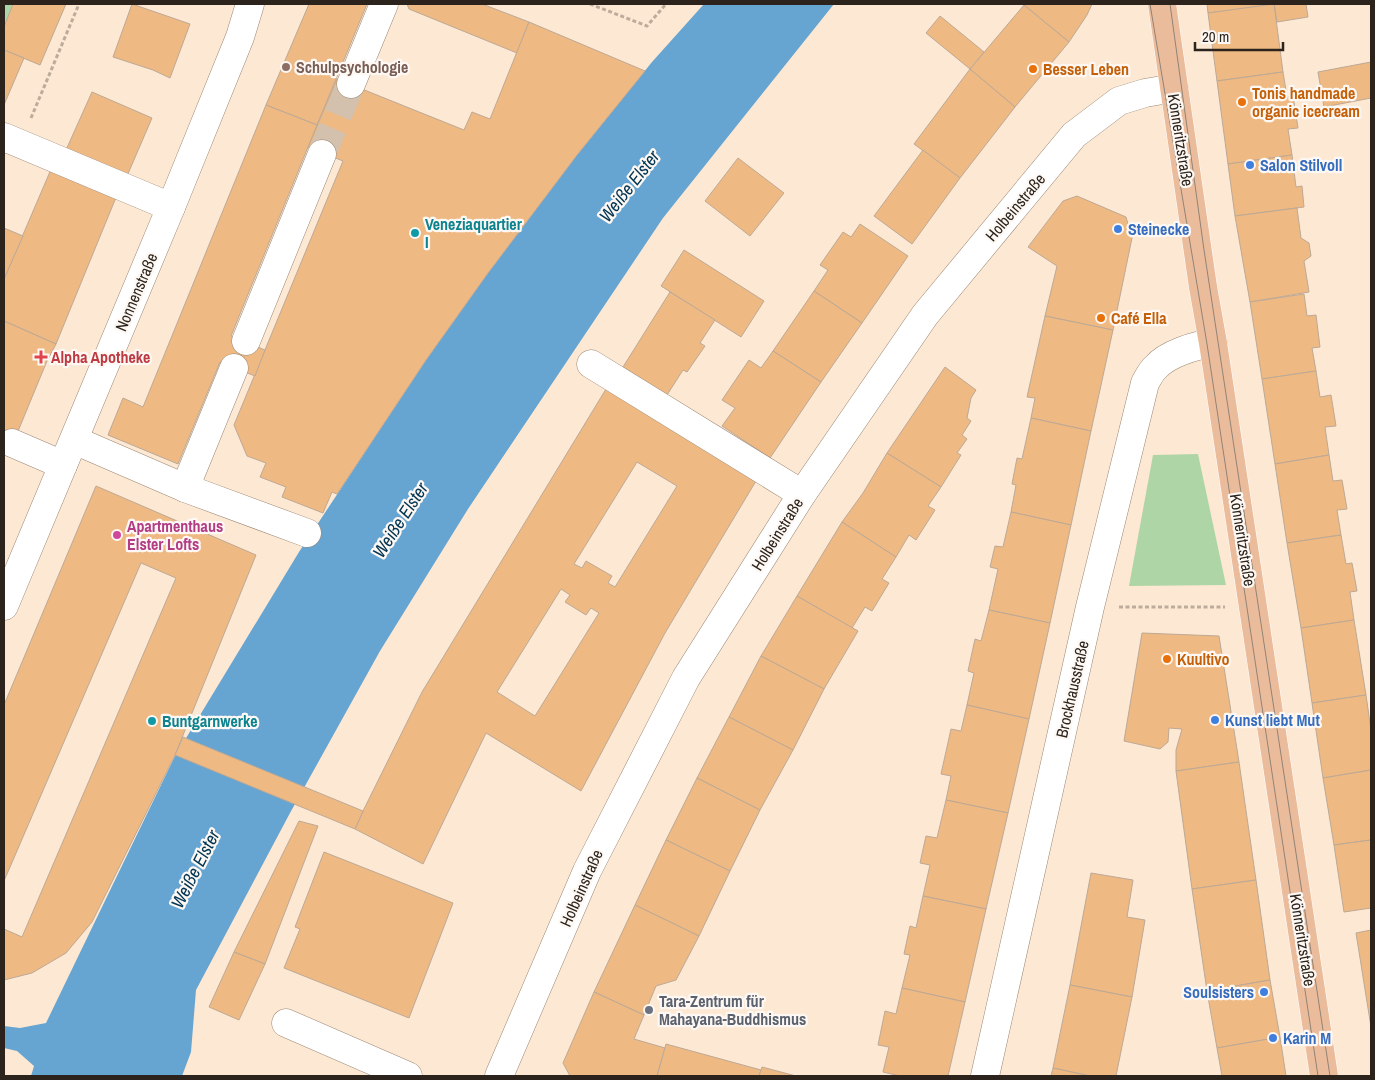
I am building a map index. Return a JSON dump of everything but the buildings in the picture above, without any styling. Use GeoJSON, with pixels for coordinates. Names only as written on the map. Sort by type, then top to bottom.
{"type":"FeatureCollection","features":[{"type":"Feature","properties":{"kind":"main road","name":"Könneritzstraße"},"geometry":{"type":"LineString","coordinates":[[1162,4],[1324,1076]]}},
{"type":"Feature","properties":{"kind":"street","name":"Nonnenstraße"},"geometry":{"type":"LineString","coordinates":[[4,606],[171,207],[240,37],[250,4]]}},
{"type":"Feature","properties":{"kind":"street"},"geometry":{"type":"LineString","coordinates":[[351,84],[384,4]]}},
{"type":"Feature","properties":{"kind":"street","name":"Holbeinstraße"},"geometry":{"type":"LineString","coordinates":[[499,1076],[587,871],[686,678],[802,494],[925,315],[1074,135],[1119,101],[1145,93],[1174,88]]}},
{"type":"Feature","properties":{"kind":"street"},"geometry":{"type":"LineString","coordinates":[[12,141],[171,207]]}},
{"type":"Feature","properties":{"kind":"street"},"geometry":{"type":"LineString","coordinates":[[246,341],[322,154]]}},
{"type":"Feature","properties":{"kind":"street","name":"Brockhausstraße"},"geometry":{"type":"LineString","coordinates":[[986,1076],[1090,607],[1145,383],[1156,366],[1169,357],[1213,343]]}},
{"type":"Feature","properties":{"kind":"street"},"geometry":{"type":"LineString","coordinates":[[591,364],[802,494]]}},
{"type":"Feature","properties":{"kind":"street"},"geometry":{"type":"LineString","coordinates":[[185,488],[234,368]]}},
{"type":"Feature","properties":{"kind":"street"},"geometry":{"type":"LineString","coordinates":[[74,440],[185,488],[307,533]]}},
{"type":"Feature","properties":{"kind":"street"},"geometry":{"type":"LineString","coordinates":[[12,444],[63,465]]}},
{"type":"Feature","properties":{"kind":"street"},"geometry":{"type":"LineString","coordinates":[[286,1023],[408,1076]]}},
{"type":"Feature","properties":{"kind":"path"},"geometry":{"type":"LineString","coordinates":[[12,141],[79,4]]}},
{"type":"Feature","properties":{"kind":"path"},"geometry":{"type":"LineString","coordinates":[[590,4],[647,26],[666,4]]}},
{"type":"Feature","properties":{"kind":"path"},"geometry":{"type":"LineString","coordinates":[[1090,607],[1253,607]]}},
{"type":"Feature","properties":{"kind":"green space"},"geometry":{"type":"Polygon","coordinates":[[[4,4],[14,4],[4,28],[4,4]]]}},
{"type":"Feature","properties":{"kind":"green space"},"geometry":{"type":"Polygon","coordinates":[[[1198,454],[1226,585],[1129,586],[1153,455],[1198,454]]]}},
{"type":"Feature","properties":{"kind":"water","name":"Weiße Elster"},"geometry":{"type":"Polygon","coordinates":[[[704,4],[834,4],[663,218],[468,509],[380,651],[290,813],[196,990],[191,1052],[182,1076],[31,1076],[34,1066],[17,1051],[4,1048],[4,1026],[20,1028],[46,1023],[174,758],[299,552],[426,360],[488,273],[577,155],[652,62],[704,4]]]}},
{"type":"Feature","properties":{"kind":"tunnel"},"geometry":{"type":"LineString","coordinates":[[322,154],[351,84]]}},
{"type":"Feature","properties":{"kind":"tram line"},"geometry":{"type":"LineString","coordinates":[[1150,4],[1207,344],[1318,1076]]}},
{"type":"Feature","properties":{"kind":"tram line"},"geometry":{"type":"LineString","coordinates":[[1170,4],[1204,250],[1330,1076]]}},
{"type":"Feature","properties":{"kind":"place","name":"Schulpsychologie"},"geometry":{"type":"Point","coordinates":[286,67]}},
{"type":"Feature","properties":{"kind":"place","name":"Besser Leben"},"geometry":{"type":"Point","coordinates":[1033,69]}},
{"type":"Feature","properties":{"kind":"place","name":"Tonis handmade organic icecream"},"geometry":{"type":"Point","coordinates":[1242,102]}},
{"type":"Feature","properties":{"kind":"place","name":"Salon Stilvoll"},"geometry":{"type":"Point","coordinates":[1250,165]}},
{"type":"Feature","properties":{"kind":"place","name":"Steinecke"},"geometry":{"type":"Point","coordinates":[1118,229]}},
{"type":"Feature","properties":{"kind":"place","name":"Veneziaquartier I"},"geometry":{"type":"Point","coordinates":[415,233]}},
{"type":"Feature","properties":{"kind":"place","name":"Café Ella"},"geometry":{"type":"Point","coordinates":[1101,318]}},
{"type":"Feature","properties":{"kind":"place","name":"Alpha Apotheke"},"geometry":{"type":"Point","coordinates":[41,357]}},
{"type":"Feature","properties":{"kind":"place","name":"Apartmenthaus Elster Lofts"},"geometry":{"type":"Point","coordinates":[117,535]}},
{"type":"Feature","properties":{"kind":"place","name":"Kuultivo"},"geometry":{"type":"Point","coordinates":[1167,659]}},
{"type":"Feature","properties":{"kind":"place","name":"Kunst liebt Mut"},"geometry":{"type":"Point","coordinates":[1215,720]}},
{"type":"Feature","properties":{"kind":"place","name":"Buntgarnwerke"},"geometry":{"type":"Point","coordinates":[152,721]}},
{"type":"Feature","properties":{"kind":"place","name":"Soulsisters"},"geometry":{"type":"Point","coordinates":[1264,992]}},
{"type":"Feature","properties":{"kind":"place","name":"Tara-Zentrum für Mahayana-Buddhismus"},"geometry":{"type":"Point","coordinates":[649,1010]}},
{"type":"Feature","properties":{"kind":"place","name":"Karin M"},"geometry":{"type":"Point","coordinates":[1273,1038]}}]}
